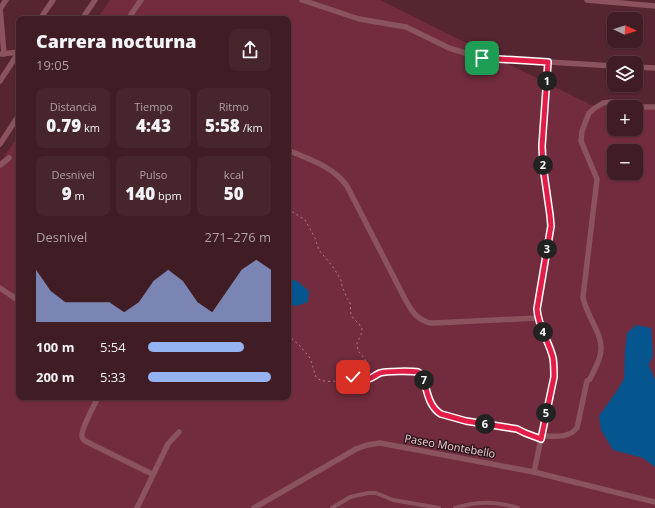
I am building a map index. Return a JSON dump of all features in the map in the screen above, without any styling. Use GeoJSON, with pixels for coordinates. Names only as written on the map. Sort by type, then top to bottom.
{"type":"FeatureCollection","features":[{"type":"Feature","properties":{"kind":"street"},"geometry":{"type":"LineString","coordinates":[[6,0],[0,8],[2,54],[16,52]]}},
{"type":"Feature","properties":{"kind":"street"},"geometry":{"type":"LineString","coordinates":[[42,16],[53,0]]}},
{"type":"Feature","properties":{"kind":"street"},"geometry":{"type":"LineString","coordinates":[[84,16],[95,0]]}},
{"type":"Feature","properties":{"kind":"street"},"geometry":{"type":"LineString","coordinates":[[130,16],[141,0]]}},
{"type":"Feature","properties":{"kind":"street"},"geometry":{"type":"LineString","coordinates":[[302,0],[359,19],[406,27],[449,48],[482,58],[607,66]]}},
{"type":"Feature","properties":{"kind":"street"},"geometry":{"type":"LineString","coordinates":[[588,0],[633,2],[655,6]]}},
{"type":"Feature","properties":{"kind":"street"},"geometry":{"type":"LineString","coordinates":[[0,81],[16,57]]}},
{"type":"Feature","properties":{"kind":"street"},"geometry":{"type":"LineString","coordinates":[[534,472],[554,377],[553,358],[538,318],[537,309],[551,226],[543,166],[542,146],[548,62]]}},
{"type":"Feature","properties":{"kind":"street"},"geometry":{"type":"LineString","coordinates":[[643,67],[655,68]]}},
{"type":"Feature","properties":{"kind":"street"},"geometry":{"type":"LineString","coordinates":[[541,437],[566,436],[574,432],[577,428],[587,381],[590,379],[601,354],[601,342],[586,308],[583,295],[597,179],[581,141],[582,131],[589,113],[603,103],[613,102],[638,108],[655,107]]}},
{"type":"Feature","properties":{"kind":"street"},"geometry":{"type":"LineString","coordinates":[[0,144],[16,120]]}},
{"type":"Feature","properties":{"kind":"street"},"geometry":{"type":"LineString","coordinates":[[291,151],[331,171],[340,178],[348,188],[404,297],[412,311],[418,317],[424,321],[434,323],[538,318]]}},
{"type":"Feature","properties":{"kind":"street"},"geometry":{"type":"LineString","coordinates":[[0,165],[9,158]]}},
{"type":"Feature","properties":{"kind":"street"},"geometry":{"type":"LineString","coordinates":[[0,288],[16,299]]}},
{"type":"Feature","properties":{"kind":"street"},"geometry":{"type":"LineString","coordinates":[[97,400],[83,429],[82,437],[84,440],[152,474]]}},
{"type":"Feature","properties":{"kind":"street"},"geometry":{"type":"LineString","coordinates":[[136,508],[168,444],[179,432]]}},
{"type":"Feature","properties":{"kind":"street","name":"Paseo Montebello"},"geometry":{"type":"LineString","coordinates":[[254,508],[356,449],[367,445],[380,444],[534,472],[655,502]]}},
{"type":"Feature","properties":{"kind":"street"},"geometry":{"type":"LineString","coordinates":[[332,508],[350,498],[368,493],[393,500],[439,508]]}},
{"type":"Feature","properties":{"kind":"street"},"geometry":{"type":"LineString","coordinates":[[455,508],[481,502],[507,505],[518,508]]}},
{"type":"Feature","properties":{"kind":"path"},"geometry":{"type":"LineString","coordinates":[[291,211],[305,220],[315,238],[319,250],[333,267],[341,280],[342,286],[350,302],[351,315],[362,329],[357,346],[358,351],[365,359],[367,365],[360,375],[349,379],[321,381],[316,377],[310,358],[291,338]]}},
{"type":"Feature","properties":{"kind":"path"},"geometry":{"type":"LineString","coordinates":[[360,375],[365,379],[371,379],[381,373],[418,372],[422,374],[432,405],[441,414],[466,421],[517,429],[525,433],[541,437]]}},
{"type":"Feature","properties":{"kind":"shaded area"},"geometry":{"type":"Polygon","coordinates":[[[110,0],[380,0],[591,105],[607,106],[607,136],[643,136],[643,109],[655,110],[655,508],[0,508],[0,163],[16,139],[16,400],[291,400],[291,16],[99,16],[110,0]]]}},
{"type":"Feature","properties":{"kind":"water"},"geometry":{"type":"Polygon","coordinates":[[[291,280],[297,281],[309,291],[308,302],[296,306],[291,305],[291,280]]]}},
{"type":"Feature","properties":{"kind":"water"},"geometry":{"type":"Polygon","coordinates":[[[636,325],[651,328],[653,355],[649,365],[655,380],[655,467],[643,458],[613,450],[601,430],[599,416],[624,379],[627,333],[636,325]]]}},
{"type":"Feature","properties":{"kind":"route"},"geometry":{"type":"LineString","coordinates":[[353,377],[360,375],[365,379],[371,379],[381,373],[418,372],[422,374],[432,405],[441,414],[466,421],[517,429],[541,439],[554,377],[553,358],[538,318],[537,309],[551,226],[543,166],[542,146],[548,62],[482,58]]}}]}
